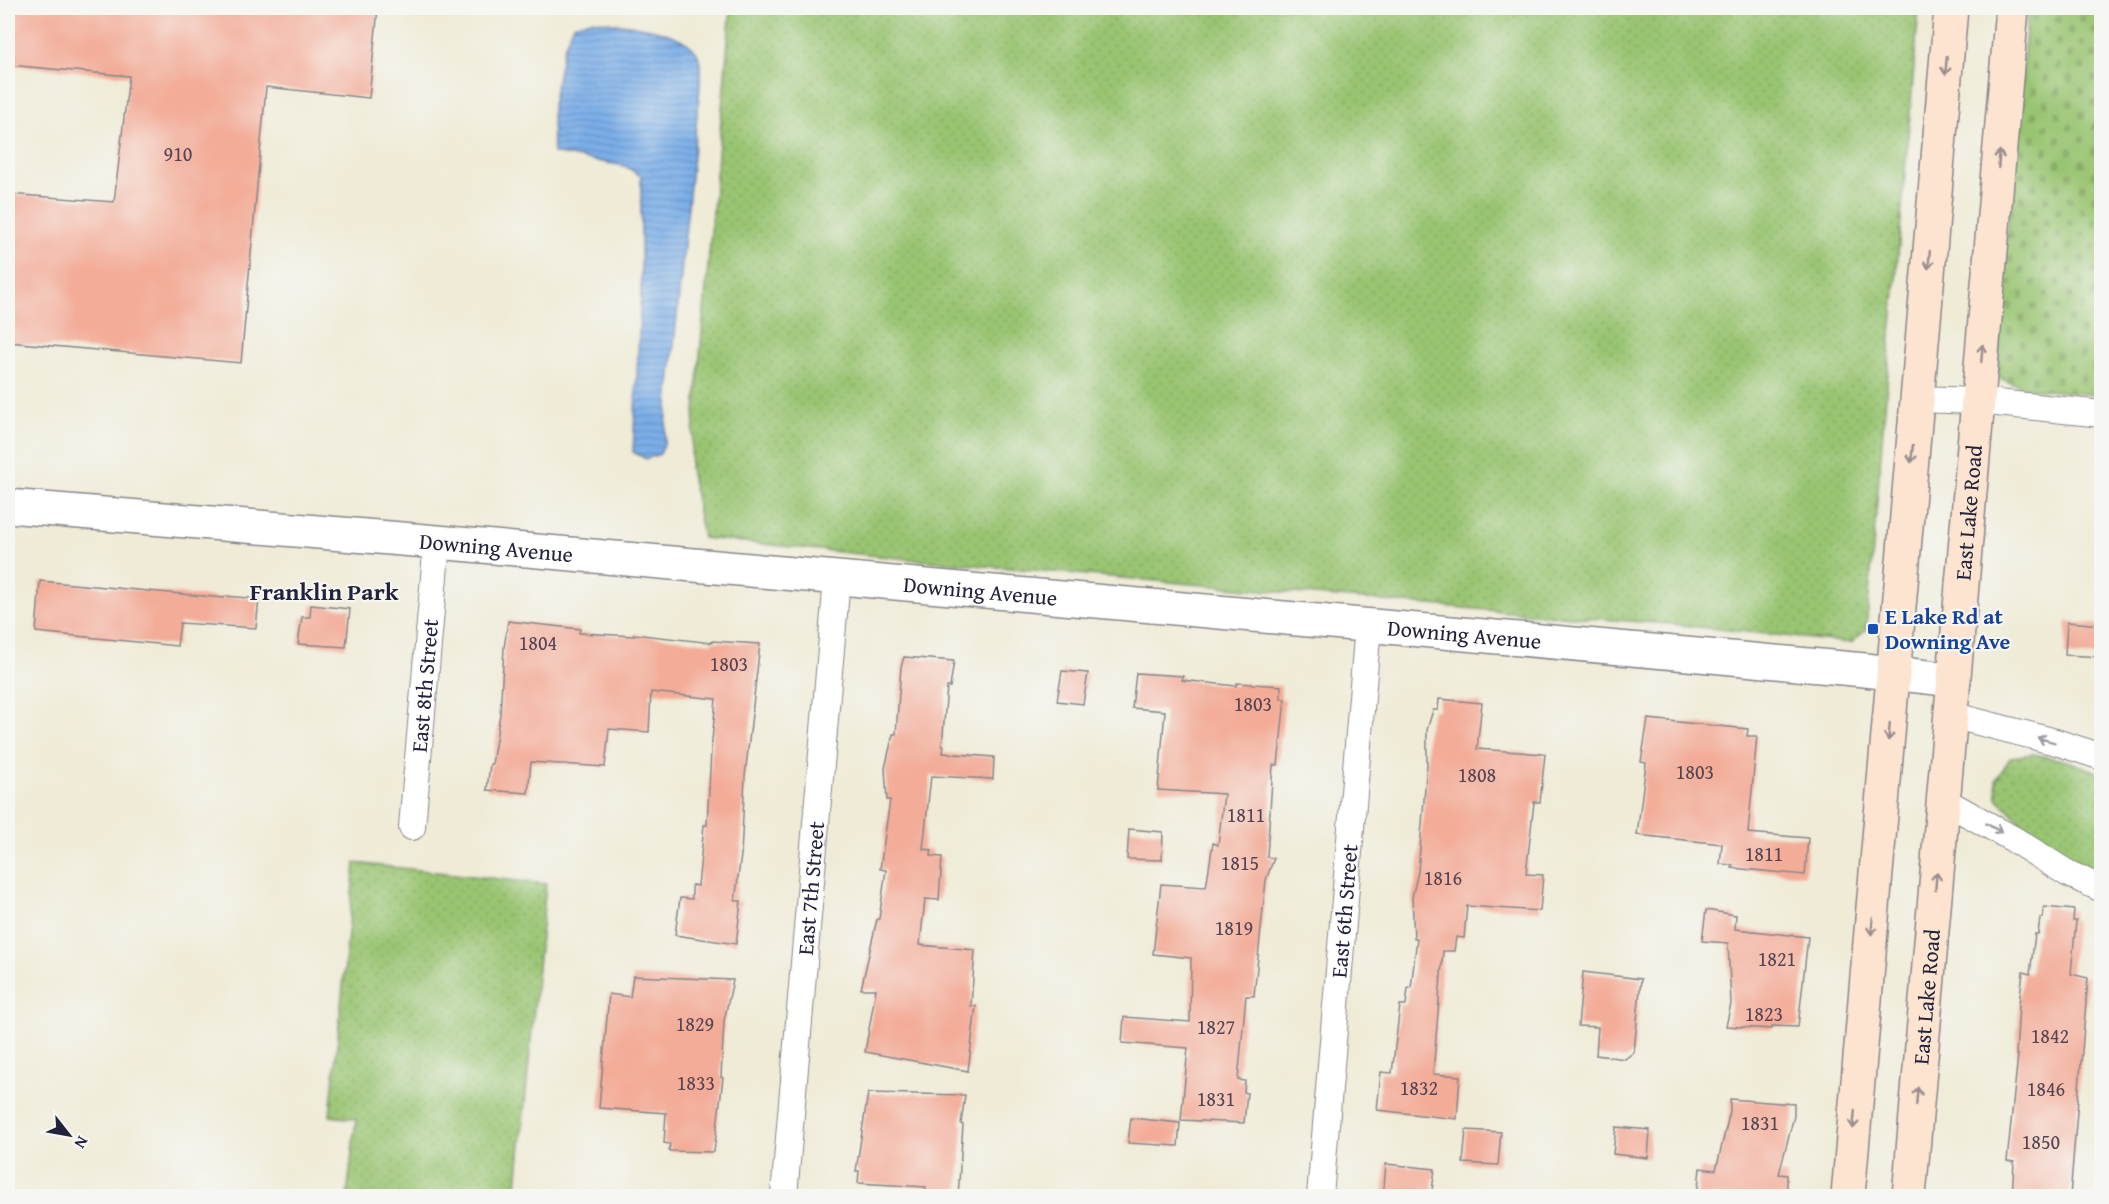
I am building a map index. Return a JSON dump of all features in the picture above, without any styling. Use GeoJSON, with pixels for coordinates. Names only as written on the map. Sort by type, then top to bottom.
{"type":"FeatureCollection","features":[{"type":"Feature","properties":{"kind":"main road"},"geometry":{"type":"LineString","coordinates":[[1848,1197],[1951,8]]}},
{"type":"Feature","properties":{"kind":"main road","name":"East Lake Road"},"geometry":{"type":"LineString","coordinates":[[1909,1197],[2012,8]]}},
{"type":"Feature","properties":{"kind":"street"},"geometry":{"type":"LineString","coordinates":[[1917,399],[1978,401],[2102,414]]}},
{"type":"Feature","properties":{"kind":"street","name":"Downing Avenue"},"geometry":{"type":"LineString","coordinates":[[8,506],[437,542],[1954,680]]}},
{"type":"Feature","properties":{"kind":"street","name":"East 8th Street"},"geometry":{"type":"LineString","coordinates":[[412,827],[437,542]]}},
{"type":"Feature","properties":{"kind":"street","name":"East 7th Street"},"geometry":{"type":"LineString","coordinates":[[784,1197],[837,579]]}},
{"type":"Feature","properties":{"kind":"street","name":"East 6th Street"},"geometry":{"type":"LineString","coordinates":[[1320,1197],[1368,626]]}},
{"type":"Feature","properties":{"kind":"street"},"geometry":{"type":"LineString","coordinates":[[1951,715],[2056,742],[2102,757]]}},
{"type":"Feature","properties":{"kind":"street"},"geometry":{"type":"LineString","coordinates":[[1943,800],[2013,838],[2067,873],[2102,889]]}},
{"type":"Feature","properties":{"kind":"green space"},"geometry":{"type":"Polygon","coordinates":[[[731,8],[1919,8],[1866,630],[1851,643],[1671,624],[917,560],[703,538],[690,468],[731,8]]]}},
{"type":"Feature","properties":{"kind":"green space"},"geometry":{"type":"Polygon","coordinates":[[[2028,8],[2101,8],[2101,396],[2026,388],[2001,379],[1997,371],[2000,309],[2028,8]]]}},
{"type":"Feature","properties":{"kind":"green space"},"geometry":{"type":"Polygon","coordinates":[[[2033,754],[2067,761],[2101,773],[2101,878],[2077,869],[2021,823],[1997,798],[1996,780],[2011,757],[2033,754]]]}},
{"type":"Feature","properties":{"kind":"green space"},"geometry":{"type":"Polygon","coordinates":[[[355,863],[546,884],[516,1196],[347,1196],[356,1119],[330,1116],[355,863]]]}},
{"type":"Feature","properties":{"kind":"water"},"geometry":{"type":"Polygon","coordinates":[[[591,20],[651,29],[668,34],[693,48],[700,61],[700,86],[664,445],[660,454],[646,459],[633,452],[641,293],[641,176],[625,166],[553,153],[552,105],[563,50],[573,25],[591,20]]]}},
{"type":"Feature","properties":{"kind":"building"},"geometry":{"type":"Polygon","coordinates":[[[8,8],[378,8],[369,98],[266,87],[241,363],[8,342],[8,194],[114,202],[129,76],[8,65],[8,8]]]}},
{"type":"Feature","properties":{"kind":"building"},"geometry":{"type":"Polygon","coordinates":[[[40,581],[224,598],[225,596],[259,599],[256,628],[180,623],[177,646],[36,632],[40,581]]]}},
{"type":"Feature","properties":{"kind":"building"},"geometry":{"type":"Polygon","coordinates":[[[311,605],[350,609],[346,647],[298,644],[302,617],[310,617],[311,605]]]}},
{"type":"Feature","properties":{"kind":"building"},"geometry":{"type":"Polygon","coordinates":[[[508,621],[580,629],[579,633],[634,636],[634,634],[712,643],[712,641],[760,644],[745,776],[741,855],[735,901],[741,901],[736,944],[675,935],[680,898],[692,899],[692,885],[698,886],[704,825],[707,825],[716,699],[651,692],[649,732],[609,729],[605,767],[531,762],[528,793],[487,790],[500,714],[508,621]]]}},
{"type":"Feature","properties":{"kind":"building"},"geometry":{"type":"Polygon","coordinates":[[[2067,622],[2102,625],[2102,657],[2065,655],[2067,622]]]}},
{"type":"Feature","properties":{"kind":"building"},"geometry":{"type":"Polygon","coordinates":[[[904,657],[954,661],[950,687],[947,687],[943,753],[994,757],[993,779],[931,776],[923,849],[932,850],[931,856],[942,857],[939,900],[925,899],[920,945],[975,950],[971,1006],[976,1006],[968,1071],[865,1052],[876,989],[861,989],[877,919],[879,919],[886,870],[880,869],[890,800],[887,800],[885,768],[893,734],[896,734],[901,667],[904,657]]]}},
{"type":"Feature","properties":{"kind":"building"},"geometry":{"type":"Polygon","coordinates":[[[1062,671],[1088,673],[1083,704],[1057,701],[1062,671]]]}},
{"type":"Feature","properties":{"kind":"building"},"geometry":{"type":"Polygon","coordinates":[[[1136,673],[1183,676],[1182,680],[1236,686],[1237,683],[1281,686],[1281,699],[1285,699],[1278,765],[1273,765],[1267,857],[1274,858],[1266,880],[1254,996],[1246,996],[1238,1080],[1245,1081],[1244,1092],[1247,1093],[1244,1123],[1181,1120],[1188,1048],[1122,1043],[1124,1017],[1190,1022],[1191,958],[1153,954],[1161,884],[1206,887],[1213,843],[1218,845],[1224,794],[1158,790],[1165,711],[1132,708],[1136,673]]]}},
{"type":"Feature","properties":{"kind":"building"},"geometry":{"type":"Polygon","coordinates":[[[1439,699],[1482,703],[1477,749],[1545,754],[1540,802],[1534,802],[1526,874],[1543,875],[1540,911],[1467,906],[1464,938],[1456,937],[1454,951],[1443,951],[1433,1074],[1460,1076],[1457,1119],[1377,1110],[1381,1072],[1392,1073],[1400,1005],[1406,1005],[1408,988],[1411,988],[1417,938],[1414,938],[1412,897],[1418,872],[1427,764],[1427,730],[1433,710],[1438,710],[1439,699]]]}},
{"type":"Feature","properties":{"kind":"building"},"geometry":{"type":"Polygon","coordinates":[[[1648,719],[1748,729],[1747,736],[1757,736],[1748,833],[1808,838],[1805,875],[1732,868],[1733,865],[1720,864],[1722,844],[1637,835],[1646,763],[1641,762],[1648,719]]]}},
{"type":"Feature","properties":{"kind":"building"},"geometry":{"type":"Polygon","coordinates":[[[1129,829],[1163,832],[1162,860],[1127,859],[1129,829]]]}},
{"type":"Feature","properties":{"kind":"building"},"geometry":{"type":"Polygon","coordinates":[[[2044,907],[2074,910],[2073,921],[2076,921],[2071,974],[2088,978],[2070,1197],[2012,1197],[2014,1162],[2007,1161],[2018,1055],[2016,1055],[2019,1004],[2023,972],[2030,974],[2035,934],[2038,934],[2044,907]]]}},
{"type":"Feature","properties":{"kind":"building"},"geometry":{"type":"Polygon","coordinates":[[[1706,910],[1736,915],[1735,929],[1808,937],[1798,1027],[1772,1026],[1772,1029],[1726,1026],[1731,1004],[1728,943],[1702,941],[1706,910]]]}},
{"type":"Feature","properties":{"kind":"building"},"geometry":{"type":"Polygon","coordinates":[[[1583,972],[1641,979],[1634,1052],[1625,1059],[1596,1055],[1598,1027],[1578,1026],[1583,972]]]}},
{"type":"Feature","properties":{"kind":"building"},"geometry":{"type":"Polygon","coordinates":[[[633,976],[733,980],[724,1021],[721,1077],[723,1078],[714,1152],[669,1151],[670,1144],[664,1143],[666,1113],[599,1108],[609,994],[630,997],[633,976]]]}},
{"type":"Feature","properties":{"kind":"building"},"geometry":{"type":"Polygon","coordinates":[[[868,1093],[965,1095],[961,1124],[963,1125],[958,1197],[925,1197],[926,1187],[858,1183],[859,1171],[856,1171],[868,1093]]]}},
{"type":"Feature","properties":{"kind":"building"},"geometry":{"type":"Polygon","coordinates":[[[1730,1099],[1794,1104],[1794,1116],[1779,1174],[1787,1175],[1787,1197],[1697,1197],[1700,1168],[1716,1170],[1730,1111],[1730,1099]]]}},
{"type":"Feature","properties":{"kind":"building"},"geometry":{"type":"Polygon","coordinates":[[[1131,1118],[1180,1123],[1178,1146],[1128,1143],[1131,1118]]]}},
{"type":"Feature","properties":{"kind":"building"},"geometry":{"type":"Polygon","coordinates":[[[1616,1127],[1650,1130],[1648,1158],[1613,1154],[1616,1127]]]}},
{"type":"Feature","properties":{"kind":"building"},"geometry":{"type":"Polygon","coordinates":[[[1466,1130],[1501,1132],[1498,1165],[1463,1163],[1466,1130]]]}},
{"type":"Feature","properties":{"kind":"building"},"geometry":{"type":"Polygon","coordinates":[[[1386,1164],[1435,1169],[1431,1197],[1383,1197],[1386,1164]]]}},
{"type":"Feature","properties":{"kind":"place","name":"E Lake Rd at Downing Ave"},"geometry":{"type":"Point","coordinates":[1873,629]}},
{"type":"Feature","properties":{"kind":"district","name":"Franklin Park"},"geometry":{"type":"Point","coordinates":[324,591]}}]}
